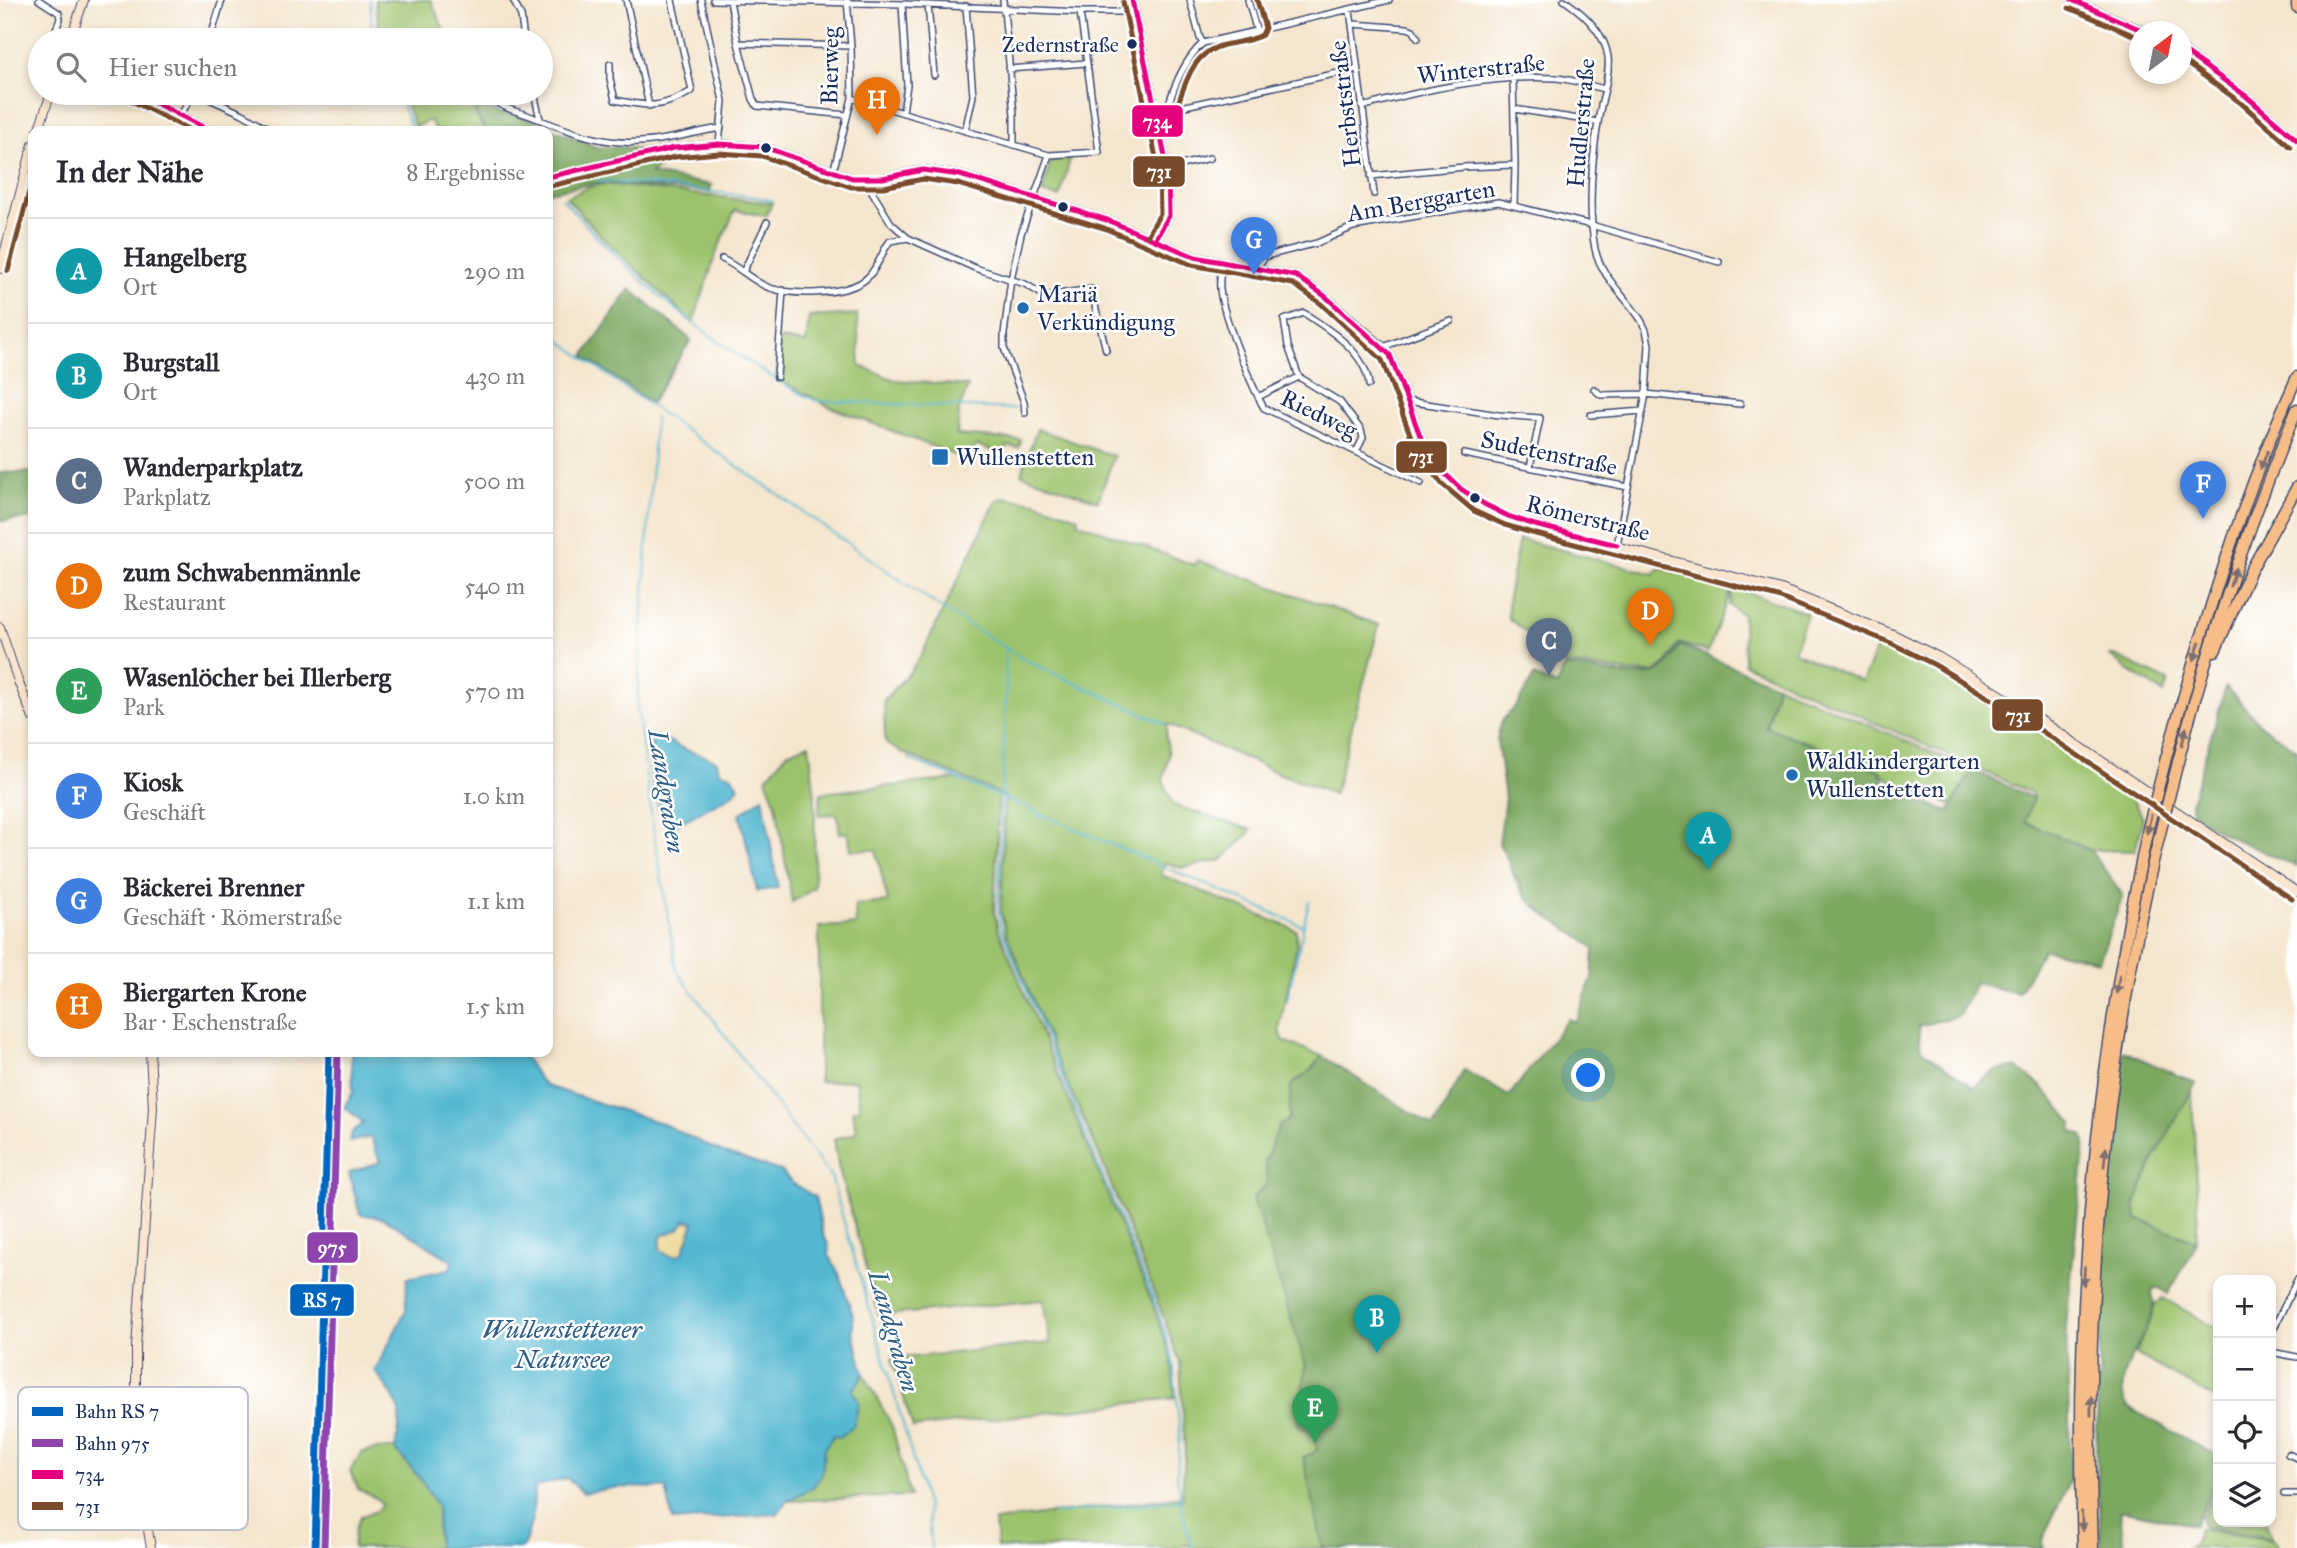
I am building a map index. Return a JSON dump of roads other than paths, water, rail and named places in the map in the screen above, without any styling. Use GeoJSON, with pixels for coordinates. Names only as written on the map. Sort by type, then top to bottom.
{"type":"FeatureCollection","features":[{"type":"Feature","properties":{"kind":"highway"},"geometry":{"type":"LineString","coordinates":[[2297,0],[2297,7]]}},
{"type":"Feature","properties":{"kind":"highway"},"geometry":{"type":"LineString","coordinates":[[2083,1548],[2081,1374],[2094,1225],[2101,1097],[2136,917],[2148,828],[2204,628],[2296,379],[2297,368]]}},
{"type":"Feature","properties":{"kind":"highway"},"geometry":{"type":"LineString","coordinates":[[2136,917],[2191,712],[2242,549],[2297,409]]}},
{"type":"Feature","properties":{"kind":"highway"},"geometry":{"type":"LineString","coordinates":[[2191,712],[2239,595],[2297,487]]}},
{"type":"Feature","properties":{"kind":"highway"},"geometry":{"type":"LineString","coordinates":[[2092,1244],[2093,1548]]}},
{"type":"Feature","properties":{"kind":"main road"},"geometry":{"type":"LineString","coordinates":[[74,28],[84,0]]}},
{"type":"Feature","properties":{"kind":"main road"},"geometry":{"type":"LineString","coordinates":[[39,126],[47,105]]}},
{"type":"Feature","properties":{"kind":"main road"},"geometry":{"type":"LineString","coordinates":[[161,105],[202,126]]}},
{"type":"Feature","properties":{"kind":"main road","name":"Römerstraße"},"geometry":{"type":"LineString","coordinates":[[553,176],[674,148],[719,144],[764,147],[833,172],[865,180],[910,172],[937,171],[960,175],[1114,223],[1195,257],[1296,276],[1306,281],[1383,347],[1396,366],[1424,446],[1448,478],[1478,503],[1522,521],[1674,560],[1812,600],[1895,635],[1939,657],[2024,709],[2297,892]]}},
{"type":"Feature","properties":{"kind":"main road"},"geometry":{"type":"LineString","coordinates":[[0,269],[28,163]]}},
{"type":"Feature","properties":{"kind":"main road"},"geometry":{"type":"LineString","coordinates":[[0,627],[28,706]]}},
{"type":"Feature","properties":{"kind":"main road"},"geometry":{"type":"LineString","coordinates":[[136,1387],[136,1348],[153,1108],[150,1057]]}},
{"type":"Feature","properties":{"kind":"main road"},"geometry":{"type":"LineString","coordinates":[[148,1530],[151,1548]]}},
{"type":"Feature","properties":{"kind":"street"},"geometry":{"type":"LineString","coordinates":[[39,0],[59,13],[57,28]]}},
{"type":"Feature","properties":{"kind":"street"},"geometry":{"type":"LineString","coordinates":[[214,28],[222,0]]}},
{"type":"Feature","properties":{"kind":"street"},"geometry":{"type":"LineString","coordinates":[[513,0],[521,16],[522,28]]}},
{"type":"Feature","properties":{"kind":"street"},"geometry":{"type":"LineString","coordinates":[[626,0],[649,106]]}},
{"type":"Feature","properties":{"kind":"street"},"geometry":{"type":"LineString","coordinates":[[610,64],[615,100],[649,106],[672,103],[692,92],[672,0]]}},
{"type":"Feature","properties":{"kind":"street"},"geometry":{"type":"LineString","coordinates":[[701,0],[723,101],[719,144]]}},
{"type":"Feature","properties":{"kind":"street"},"geometry":{"type":"LineString","coordinates":[[713,0],[1135,12]]}},
{"type":"Feature","properties":{"kind":"street"},"geometry":{"type":"LineString","coordinates":[[1003,0],[1014,114],[1014,145]]}},
{"type":"Feature","properties":{"kind":"street"},"geometry":{"type":"LineString","coordinates":[[1132,0],[1166,150],[1169,181],[1168,215],[1155,240]]}},
{"type":"Feature","properties":{"kind":"street"},"geometry":{"type":"LineString","coordinates":[[1190,0],[1203,43]]}},
{"type":"Feature","properties":{"kind":"street"},"geometry":{"type":"LineString","coordinates":[[1248,0],[1255,29]]}},
{"type":"Feature","properties":{"kind":"street"},"geometry":{"type":"LineString","coordinates":[[1167,110],[1182,70],[1203,43],[1389,0]]}},
{"type":"Feature","properties":{"kind":"street","name":"Hudlerstraße"},"geometry":{"type":"LineString","coordinates":[[1564,0],[1585,16],[1598,31],[1605,45],[1608,58],[1598,122],[1591,225],[1600,266],[1646,330],[1649,345],[1646,394],[1617,545]]}},
{"type":"Feature","properties":{"kind":"street"},"geometry":{"type":"LineString","coordinates":[[2072,0],[2129,24]]}},
{"type":"Feature","properties":{"kind":"street"},"geometry":{"type":"LineString","coordinates":[[730,1],[750,91],[757,106],[847,115]]}},
{"type":"Feature","properties":{"kind":"street","name":"Bierweg"},"geometry":{"type":"LineString","coordinates":[[833,172],[852,98],[847,2]]}},
{"type":"Feature","properties":{"kind":"street"},"geometry":{"type":"LineString","coordinates":[[902,4],[907,85],[903,112]]}},
{"type":"Feature","properties":{"kind":"street"},"geometry":{"type":"LineString","coordinates":[[928,5],[934,75]]}},
{"type":"Feature","properties":{"kind":"street"},"geometry":{"type":"LineString","coordinates":[[965,131],[974,96],[966,6]]}},
{"type":"Feature","properties":{"kind":"street","name":"Herbststraße"},"geometry":{"type":"LineString","coordinates":[[1350,10],[1374,194]]}},
{"type":"Feature","properties":{"kind":"street"},"geometry":{"type":"LineString","coordinates":[[852,98],[1049,155],[1099,152],[1080,12]]}},
{"type":"Feature","properties":{"kind":"street"},"geometry":{"type":"LineString","coordinates":[[1353,24],[1407,28],[1413,30],[1418,38]]}},
{"type":"Feature","properties":{"kind":"street"},"geometry":{"type":"LineString","coordinates":[[738,43],[851,46]]}},
{"type":"Feature","properties":{"kind":"street"},"geometry":{"type":"LineString","coordinates":[[2192,57],[2246,96],[2297,140]]}},
{"type":"Feature","properties":{"kind":"street"},"geometry":{"type":"LineString","coordinates":[[1009,69],[1086,63]]}},
{"type":"Feature","properties":{"kind":"street"},"geometry":{"type":"LineString","coordinates":[[1157,113],[1357,69]]}},
{"type":"Feature","properties":{"kind":"street","name":"Winterstraße"},"geometry":{"type":"LineString","coordinates":[[1363,107],[1451,85],[1513,79],[1558,78],[1604,89]]}},
{"type":"Feature","properties":{"kind":"street"},"geometry":{"type":"LineString","coordinates":[[1513,79],[1514,205]]}},
{"type":"Feature","properties":{"kind":"street"},"geometry":{"type":"LineString","coordinates":[[181,115],[187,105]]}},
{"type":"Feature","properties":{"kind":"street"},"geometry":{"type":"LineString","coordinates":[[222,105],[263,126]]}},
{"type":"Feature","properties":{"kind":"street"},"geometry":{"type":"LineString","coordinates":[[500,105],[588,138],[608,141],[640,142],[721,128]]}},
{"type":"Feature","properties":{"kind":"street"},"geometry":{"type":"LineString","coordinates":[[537,105],[540,119]]}},
{"type":"Feature","properties":{"kind":"street"},"geometry":{"type":"LineString","coordinates":[[1514,110],[1598,122]]}},
{"type":"Feature","properties":{"kind":"street"},"geometry":{"type":"LineString","coordinates":[[1025,413],[1024,402],[1004,348],[1011,279],[1021,234],[1049,155]]}},
{"type":"Feature","properties":{"kind":"street"},"geometry":{"type":"LineString","coordinates":[[1169,181],[1177,180],[1177,171],[1181,165],[1210,158]]}},
{"type":"Feature","properties":{"kind":"street"},"geometry":{"type":"LineString","coordinates":[[1371,176],[1515,165]]}},
{"type":"Feature","properties":{"kind":"street"},"geometry":{"type":"LineString","coordinates":[[865,180],[891,223],[908,239],[975,268],[1011,279],[1045,296],[1091,289],[1106,350]]}},
{"type":"Feature","properties":{"kind":"street","name":"Am Berggarten"},"geometry":{"type":"LineString","coordinates":[[1257,267],[1266,256],[1317,243],[1353,227],[1498,202],[1591,225],[1719,262]]}},
{"type":"Feature","properties":{"kind":"street"},"geometry":{"type":"LineString","coordinates":[[744,270],[767,222]]}},
{"type":"Feature","properties":{"kind":"street"},"geometry":{"type":"LineString","coordinates":[[722,259],[744,270],[764,285],[783,290],[827,292],[855,286],[874,270],[890,242],[908,239]]}},
{"type":"Feature","properties":{"kind":"street","name":"Riedweg"},"geometry":{"type":"LineString","coordinates":[[1222,262],[1222,300],[1264,408],[1421,483]]}},
{"type":"Feature","properties":{"kind":"street"},"geometry":{"type":"LineString","coordinates":[[777,377],[783,290]]}},
{"type":"Feature","properties":{"kind":"street"},"geometry":{"type":"LineString","coordinates":[[1356,452],[1363,438],[1361,430],[1339,402],[1299,377],[1283,325],[1284,320],[1304,313],[1324,326],[1353,351],[1368,370],[1369,385]]}},
{"type":"Feature","properties":{"kind":"street"},"geometry":{"type":"LineString","coordinates":[[1383,347],[1451,321]]}},
{"type":"Feature","properties":{"kind":"street"},"geometry":{"type":"LineString","coordinates":[[1258,397],[1299,377]]}},
{"type":"Feature","properties":{"kind":"street"},"geometry":{"type":"LineString","coordinates":[[1594,389],[1601,395],[1646,394],[1740,404]]}},
{"type":"Feature","properties":{"kind":"street"},"geometry":{"type":"LineString","coordinates":[[1407,401],[1540,418],[1530,467]]}},
{"type":"Feature","properties":{"kind":"street"},"geometry":{"type":"LineString","coordinates":[[1591,415],[1643,411]]}},
{"type":"Feature","properties":{"kind":"street","name":"Sudetenstraße"},"geometry":{"type":"LineString","coordinates":[[1464,454],[1628,487]]}},
{"type":"Feature","properties":{"kind":"street"},"geometry":{"type":"LineString","coordinates":[[2276,1324],[2297,1280]]}},
{"type":"Feature","properties":{"kind":"street"},"geometry":{"type":"LineString","coordinates":[[2276,1353],[2297,1357]]}},
{"type":"Feature","properties":{"kind":"street"},"geometry":{"type":"LineString","coordinates":[[2288,1454],[2297,1458]]}},
{"type":"Feature","properties":{"kind":"street"},"geometry":{"type":"LineString","coordinates":[[2284,1494],[2297,1494]]}},
{"type":"Feature","properties":{"kind":"water"},"geometry":{"type":"Polygon","coordinates":[[[652,736],[717,761],[719,772],[731,775],[739,787],[732,795],[672,827],[663,821],[655,796],[650,768],[652,736]]]}},
{"type":"Feature","properties":{"kind":"water"},"geometry":{"type":"Polygon","coordinates":[[[763,797],[778,888],[757,891],[740,814],[763,797]]]}},
{"type":"Feature","properties":{"kind":"water","name":"Wullenstettener Natursee"},"geometry":{"type":"Polygon","coordinates":[[[351,1057],[524,1057],[546,1086],[661,1123],[721,1152],[781,1171],[791,1182],[815,1197],[829,1255],[839,1274],[853,1316],[853,1331],[864,1374],[852,1391],[859,1401],[854,1425],[840,1437],[834,1435],[824,1449],[822,1474],[813,1487],[787,1501],[777,1514],[673,1521],[666,1488],[619,1487],[583,1493],[567,1478],[535,1487],[532,1519],[523,1548],[438,1548],[437,1506],[420,1478],[395,1449],[399,1424],[398,1407],[375,1371],[406,1310],[407,1278],[450,1269],[452,1261],[384,1218],[360,1214],[349,1173],[380,1162],[371,1137],[349,1142],[352,1132],[364,1123],[344,1107],[353,1092],[351,1057]],[[686,1220],[679,1229],[661,1236],[660,1250],[665,1254],[671,1256],[683,1253],[694,1222],[686,1220]]]}},
{"type":"Feature","properties":{"kind":"waterway","name":"Landgraben"},"geometry":{"type":"LineString","coordinates":[[370,0],[372,28]]}},
{"type":"Feature","properties":{"kind":"waterway","name":"Landgraben"},"geometry":{"type":"LineString","coordinates":[[402,105],[411,126]]}},
{"type":"Feature","properties":{"kind":"waterway"},"geometry":{"type":"LineString","coordinates":[[598,181],[644,184],[773,201]]}},
{"type":"Feature","properties":{"kind":"waterway"},"geometry":{"type":"LineString","coordinates":[[563,199],[628,268],[675,309],[725,346],[808,397],[817,401],[1015,409]]}},
{"type":"Feature","properties":{"kind":"waterway"},"geometry":{"type":"LineString","coordinates":[[553,333],[621,385],[935,604],[1025,660],[1165,724]]}},
{"type":"Feature","properties":{"kind":"waterway","name":"Landgraben"},"geometry":{"type":"LineString","coordinates":[[655,417],[637,706],[653,827],[677,971],[796,1131]]}},
{"type":"Feature","properties":{"kind":"waterway"},"geometry":{"type":"LineString","coordinates":[[1005,648],[998,912],[1002,930],[1155,1303],[1173,1358]]}},
{"type":"Feature","properties":{"kind":"waterway"},"geometry":{"type":"LineString","coordinates":[[909,759],[1036,811],[1039,817],[1043,815],[1303,926]]}},
{"type":"Feature","properties":{"kind":"waterway"},"geometry":{"type":"LineString","coordinates":[[1287,1001],[1309,902]]}},
{"type":"Feature","properties":{"kind":"waterway","name":"Landgraben"},"geometry":{"type":"LineString","coordinates":[[798,1133],[831,1177],[927,1507],[931,1548]]}},
{"type":"Feature","properties":{"kind":"waterway"},"geometry":{"type":"LineString","coordinates":[[1173,1360],[1180,1434],[1177,1475],[1189,1539]]}},
{"type":"Feature","properties":{"kind":"waterway"},"geometry":{"type":"LineString","coordinates":[[1054,1514],[1178,1500]]}},
{"type":"Feature","properties":{"kind":"waterway"},"geometry":{"type":"LineString","coordinates":[[1190,1539],[1193,1548]]}},
{"type":"Feature","properties":{"kind":"rail line","name":"975"},"geometry":{"type":"LineString","coordinates":[[324,1548],[338,1057]]}},
{"type":"Feature","properties":{"kind":"place","name":"Zedernstraße"},"geometry":{"type":"Point","coordinates":[1132,44]}},
{"type":"Feature","properties":{"kind":"place","name":"Biergarten Krone"},"geometry":{"type":"Point","coordinates":[877,135]}},
{"type":"Feature","properties":{"kind":"place","name":"Bäckerei Brenner"},"geometry":{"type":"Point","coordinates":[1254,275]}},
{"type":"Feature","properties":{"kind":"place","name":"Mariä Verkündigung"},"geometry":{"type":"Point","coordinates":[1023,308]}},
{"type":"Feature","properties":{"kind":"place","name":"Wullenstetten"},"geometry":{"type":"Point","coordinates":[940,457]}},
{"type":"Feature","properties":{"kind":"place","name":"Kiosk"},"geometry":{"type":"Point","coordinates":[2203,519]}},
{"type":"Feature","properties":{"kind":"place","name":"zum Schwabenmännle"},"geometry":{"type":"Point","coordinates":[1650,646]}},
{"type":"Feature","properties":{"kind":"place","name":"Wanderparkplatz"},"geometry":{"type":"Point","coordinates":[1549,676]}},
{"type":"Feature","properties":{"kind":"place","name":"Waldkindergarten Wullenstetten"},"geometry":{"type":"Point","coordinates":[1792,775]}},
{"type":"Feature","properties":{"kind":"place","name":"Hangelberg"},"geometry":{"type":"Point","coordinates":[1708,870]}},
{"type":"Feature","properties":{"kind":"place","name":"Burgstall"},"geometry":{"type":"Point","coordinates":[1377,1353]}},
{"type":"Feature","properties":{"kind":"place","name":"Wasenlöcher bei Illerberg"},"geometry":{"type":"Point","coordinates":[1315,1443]}}]}
